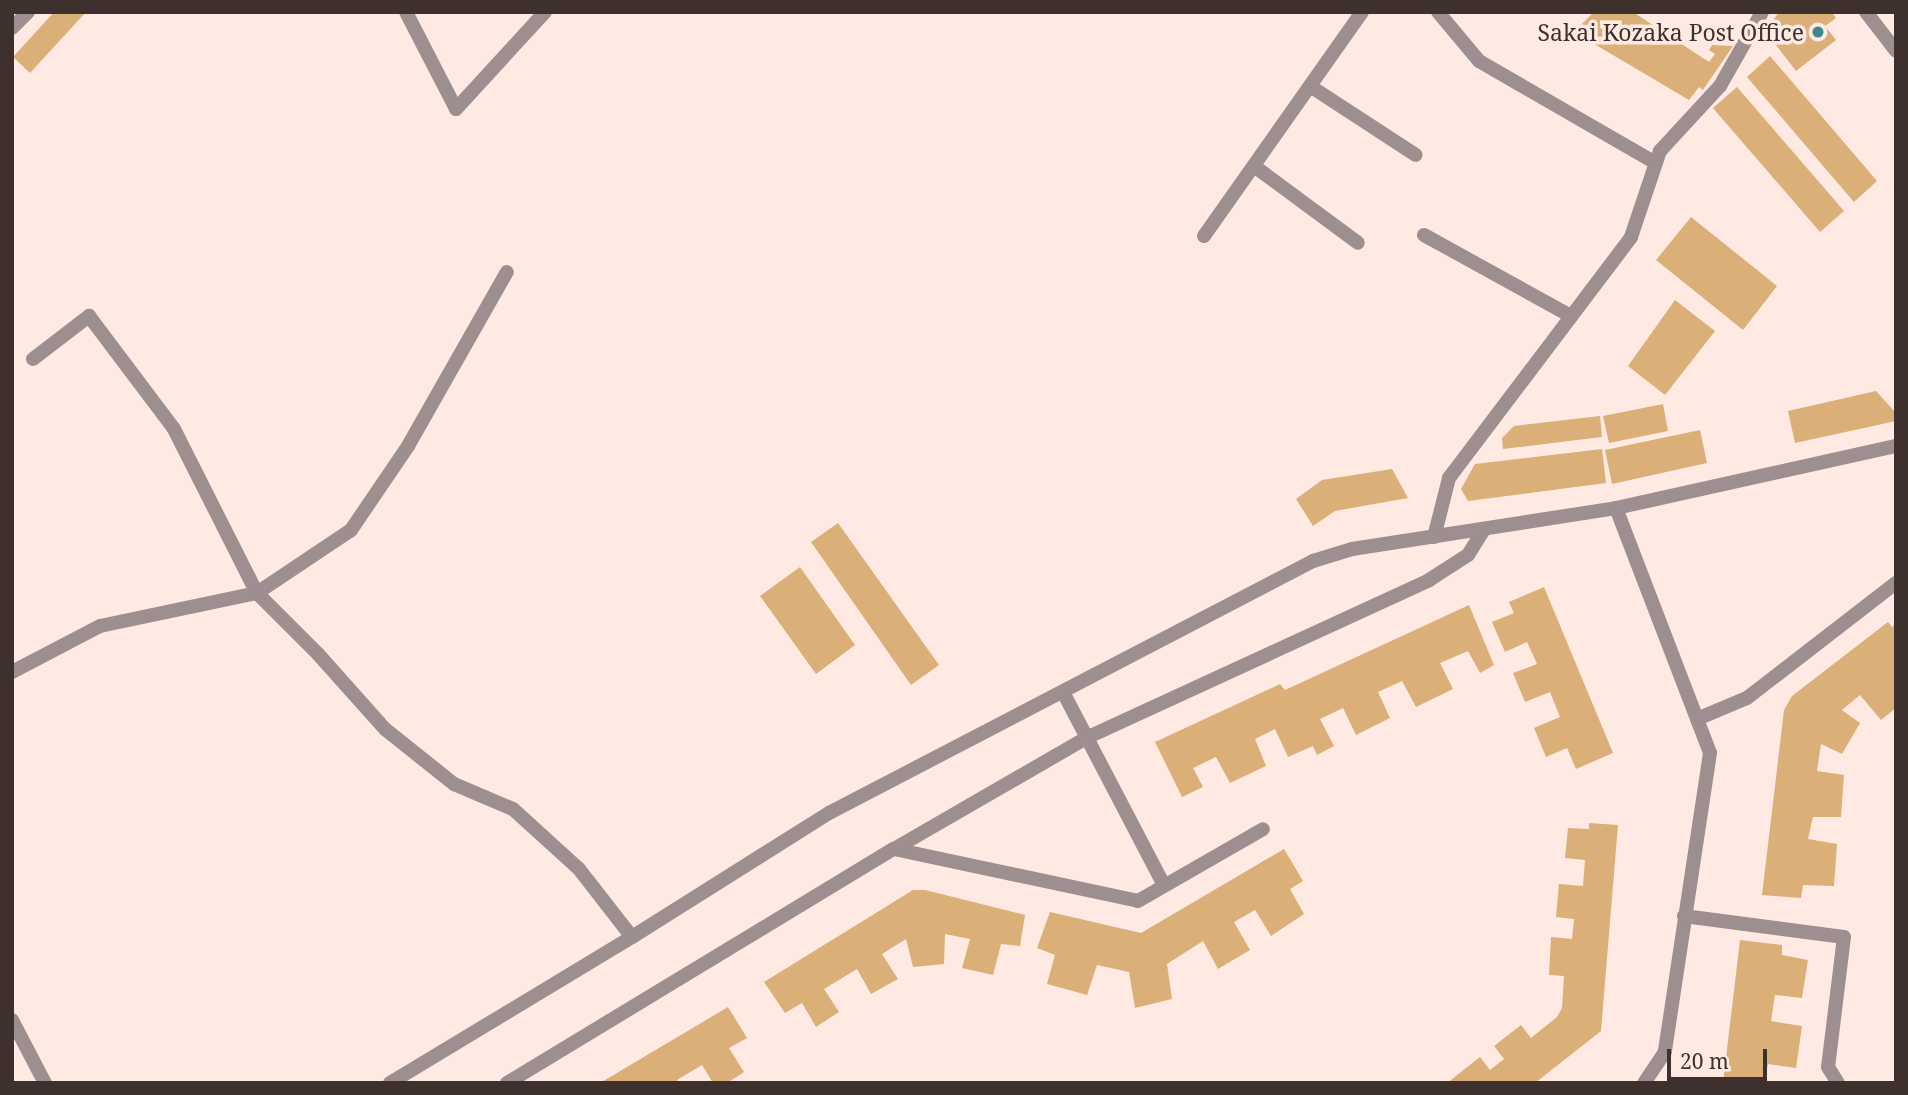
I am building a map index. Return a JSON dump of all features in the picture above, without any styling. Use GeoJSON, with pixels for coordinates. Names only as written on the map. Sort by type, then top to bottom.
{"type":"FeatureCollection","features":[{"type":"Feature","properties":{"kind":"street"},"geometry":{"type":"LineString","coordinates":[[12,29],[28,12]]}},
{"type":"Feature","properties":{"kind":"street"},"geometry":{"type":"LineString","coordinates":[[406,12],[456,109],[545,12]]}},
{"type":"Feature","properties":{"kind":"street"},"geometry":{"type":"LineString","coordinates":[[1204,236],[1362,12]]}},
{"type":"Feature","properties":{"kind":"street"},"geometry":{"type":"LineString","coordinates":[[1438,12],[1479,61],[1656,163]]}},
{"type":"Feature","properties":{"kind":"street"},"geometry":{"type":"LineString","coordinates":[[1434,537],[1450,478],[1631,237],[1660,151],[1720,86],[1762,12]]}},
{"type":"Feature","properties":{"kind":"street"},"geometry":{"type":"LineString","coordinates":[[1866,12],[1896,51]]}},
{"type":"Feature","properties":{"kind":"street"},"geometry":{"type":"LineString","coordinates":[[1310,86],[1416,155]]}},
{"type":"Feature","properties":{"kind":"street"},"geometry":{"type":"LineString","coordinates":[[1254,166],[1358,243]]}},
{"type":"Feature","properties":{"kind":"street"},"geometry":{"type":"LineString","coordinates":[[1424,235],[1571,316]]}},
{"type":"Feature","properties":{"kind":"street"},"geometry":{"type":"LineString","coordinates":[[12,672],[100,626],[257,593],[351,530],[408,446],[507,272]]}},
{"type":"Feature","properties":{"kind":"street"},"geometry":{"type":"LineString","coordinates":[[33,359],[89,316],[174,429],[257,593],[318,654],[385,729],[454,784],[513,809],[579,869],[632,937]]}},
{"type":"Feature","properties":{"kind":"street"},"geometry":{"type":"LineString","coordinates":[[390,1083],[632,937],[829,813],[1313,561],[1352,549],[1483,531],[1616,508],[1896,446]]}},
{"type":"Feature","properties":{"kind":"street"},"geometry":{"type":"LineString","coordinates":[[1616,508],[1710,753],[1665,1052],[1644,1083]]}},
{"type":"Feature","properties":{"kind":"street"},"geometry":{"type":"LineString","coordinates":[[506,1083],[894,849],[1086,738],[1429,580],[1468,555],[1483,531]]}},
{"type":"Feature","properties":{"kind":"street"},"geometry":{"type":"LineString","coordinates":[[1697,719],[1746,698],[1896,583]]}},
{"type":"Feature","properties":{"kind":"street"},"geometry":{"type":"LineString","coordinates":[[1063,692],[1164,886]]}},
{"type":"Feature","properties":{"kind":"street"},"geometry":{"type":"LineString","coordinates":[[894,849],[1138,901],[1263,829]]}},
{"type":"Feature","properties":{"kind":"street"},"geometry":{"type":"LineString","coordinates":[[1684,916],[1844,937],[1828,1067],[1838,1083]]}},
{"type":"Feature","properties":{"kind":"street"},"geometry":{"type":"LineString","coordinates":[[12,1020],[45,1083]]}},
{"type":"Feature","properties":{"kind":"building"},"geometry":{"type":"Polygon","coordinates":[[[54,12],[86,12],[30,73],[13,57],[54,12]]]}},
{"type":"Feature","properties":{"kind":"building"},"geometry":{"type":"Polygon","coordinates":[[[1594,12],[1633,12],[1709,62],[1715,54],[1709,50],[1712,45],[1733,46],[1703,90],[1699,87],[1689,100],[1574,32],[1594,12]]]}},
{"type":"Feature","properties":{"kind":"building"},"geometry":{"type":"Polygon","coordinates":[[[1779,12],[1832,12],[1836,18],[1825,26],[1836,40],[1796,71],[1769,36],[1774,31],[1769,26],[1779,12]]]}},
{"type":"Feature","properties":{"kind":"building"},"geometry":{"type":"Polygon","coordinates":[[[1770,56],[1877,181],[1854,202],[1747,77],[1770,56]]]}},
{"type":"Feature","properties":{"kind":"building"},"geometry":{"type":"Polygon","coordinates":[[[1737,87],[1844,211],[1820,232],[1713,108],[1737,87]]]}},
{"type":"Feature","properties":{"kind":"building"},"geometry":{"type":"Polygon","coordinates":[[[1691,217],[1777,286],[1743,330],[1656,260],[1691,217]]]}},
{"type":"Feature","properties":{"kind":"building"},"geometry":{"type":"Polygon","coordinates":[[[1675,300],[1715,331],[1665,395],[1628,366],[1675,300]]]}},
{"type":"Feature","properties":{"kind":"building"},"geometry":{"type":"Polygon","coordinates":[[[1876,391],[1896,413],[1896,421],[1795,443],[1788,411],[1876,391]]]}},
{"type":"Feature","properties":{"kind":"building"},"geometry":{"type":"Polygon","coordinates":[[[1663,404],[1668,431],[1609,443],[1603,416],[1663,404]]]}},
{"type":"Feature","properties":{"kind":"building"},"geometry":{"type":"Polygon","coordinates":[[[1600,416],[1602,437],[1503,449],[1502,438],[1514,426],[1600,416]]]}},
{"type":"Feature","properties":{"kind":"building"},"geometry":{"type":"Polygon","coordinates":[[[1700,430],[1707,463],[1612,484],[1605,450],[1700,430]]]}},
{"type":"Feature","properties":{"kind":"building"},"geometry":{"type":"Polygon","coordinates":[[[1602,449],[1606,483],[1468,501],[1461,489],[1475,464],[1602,449]]]}},
{"type":"Feature","properties":{"kind":"building"},"geometry":{"type":"Polygon","coordinates":[[[1392,469],[1408,498],[1335,511],[1313,526],[1296,499],[1322,480],[1392,469]]]}},
{"type":"Feature","properties":{"kind":"building"},"geometry":{"type":"Polygon","coordinates":[[[838,523],[939,665],[911,685],[811,542],[838,523]]]}},
{"type":"Feature","properties":{"kind":"building"},"geometry":{"type":"Polygon","coordinates":[[[800,567],[855,645],[816,674],[760,596],[800,567]]]}},
{"type":"Feature","properties":{"kind":"building"},"geometry":{"type":"Polygon","coordinates":[[[1544,587],[1613,753],[1576,769],[1567,748],[1546,757],[1534,728],[1560,717],[1550,692],[1525,702],[1513,673],[1537,664],[1527,642],[1505,652],[1492,622],[1514,613],[1509,602],[1544,587]]]}},
{"type":"Feature","properties":{"kind":"building"},"geometry":{"type":"Polygon","coordinates":[[[1469,605],[1494,665],[1480,673],[1468,651],[1440,663],[1453,689],[1416,707],[1402,681],[1378,692],[1390,718],[1356,735],[1343,708],[1320,719],[1334,746],[1317,755],[1313,746],[1288,757],[1275,729],[1255,739],[1266,766],[1230,783],[1216,757],[1193,768],[1203,787],[1182,797],[1155,742],[1280,684],[1285,690],[1469,605]]]}},
{"type":"Feature","properties":{"kind":"building"},"geometry":{"type":"Polygon","coordinates":[[[1888,622],[1892,627],[1896,624],[1896,708],[1881,720],[1860,695],[1842,710],[1860,723],[1842,754],[1821,744],[1817,771],[1844,775],[1841,817],[1813,817],[1808,839],[1837,844],[1834,886],[1803,885],[1801,898],[1762,895],[1784,710],[1792,696],[1888,622]]]}},
{"type":"Feature","properties":{"kind":"building"},"geometry":{"type":"Polygon","coordinates":[[[1589,823],[1618,825],[1601,1031],[1535,1083],[1447,1083],[1480,1057],[1490,1070],[1504,1059],[1494,1046],[1521,1025],[1531,1038],[1557,1017],[1562,1008],[1564,976],[1549,975],[1551,937],[1572,939],[1574,919],[1556,917],[1559,884],[1583,886],[1585,860],[1565,858],[1568,828],[1589,829],[1589,823]]]}},
{"type":"Feature","properties":{"kind":"building"},"geometry":{"type":"Polygon","coordinates":[[[1284,849],[1303,881],[1290,889],[1304,914],[1271,936],[1255,910],[1234,922],[1250,950],[1218,969],[1203,941],[1167,964],[1172,999],[1135,1008],[1129,972],[1097,965],[1087,995],[1047,984],[1055,955],[1037,948],[1050,912],[1141,933],[1284,849]]]}},
{"type":"Feature","properties":{"kind":"building"},"geometry":{"type":"Polygon","coordinates":[[[913,890],[925,890],[1025,915],[1020,946],[1001,944],[993,975],[962,968],[970,939],[945,934],[944,964],[913,967],[906,939],[882,954],[898,979],[871,994],[857,969],[824,989],[839,1012],[816,1027],[802,1003],[785,1013],[764,982],[913,890]]]}},
{"type":"Feature","properties":{"kind":"building"},"geometry":{"type":"Polygon","coordinates":[[[1740,940],[1782,945],[1782,955],[1808,960],[1802,998],[1775,995],[1771,1021],[1802,1026],[1796,1068],[1768,1064],[1764,1083],[1723,1083],[1740,940]]]}},
{"type":"Feature","properties":{"kind":"building"},"geometry":{"type":"Polygon","coordinates":[[[728,1007],[747,1038],[729,1048],[744,1072],[727,1083],[713,1083],[702,1065],[677,1080],[679,1083],[600,1083],[728,1007]]]}},
{"type":"Feature","properties":{"kind":"place","name":"Sakai Kozaka Post Office"},"geometry":{"type":"Point","coordinates":[1818,32]}}]}
